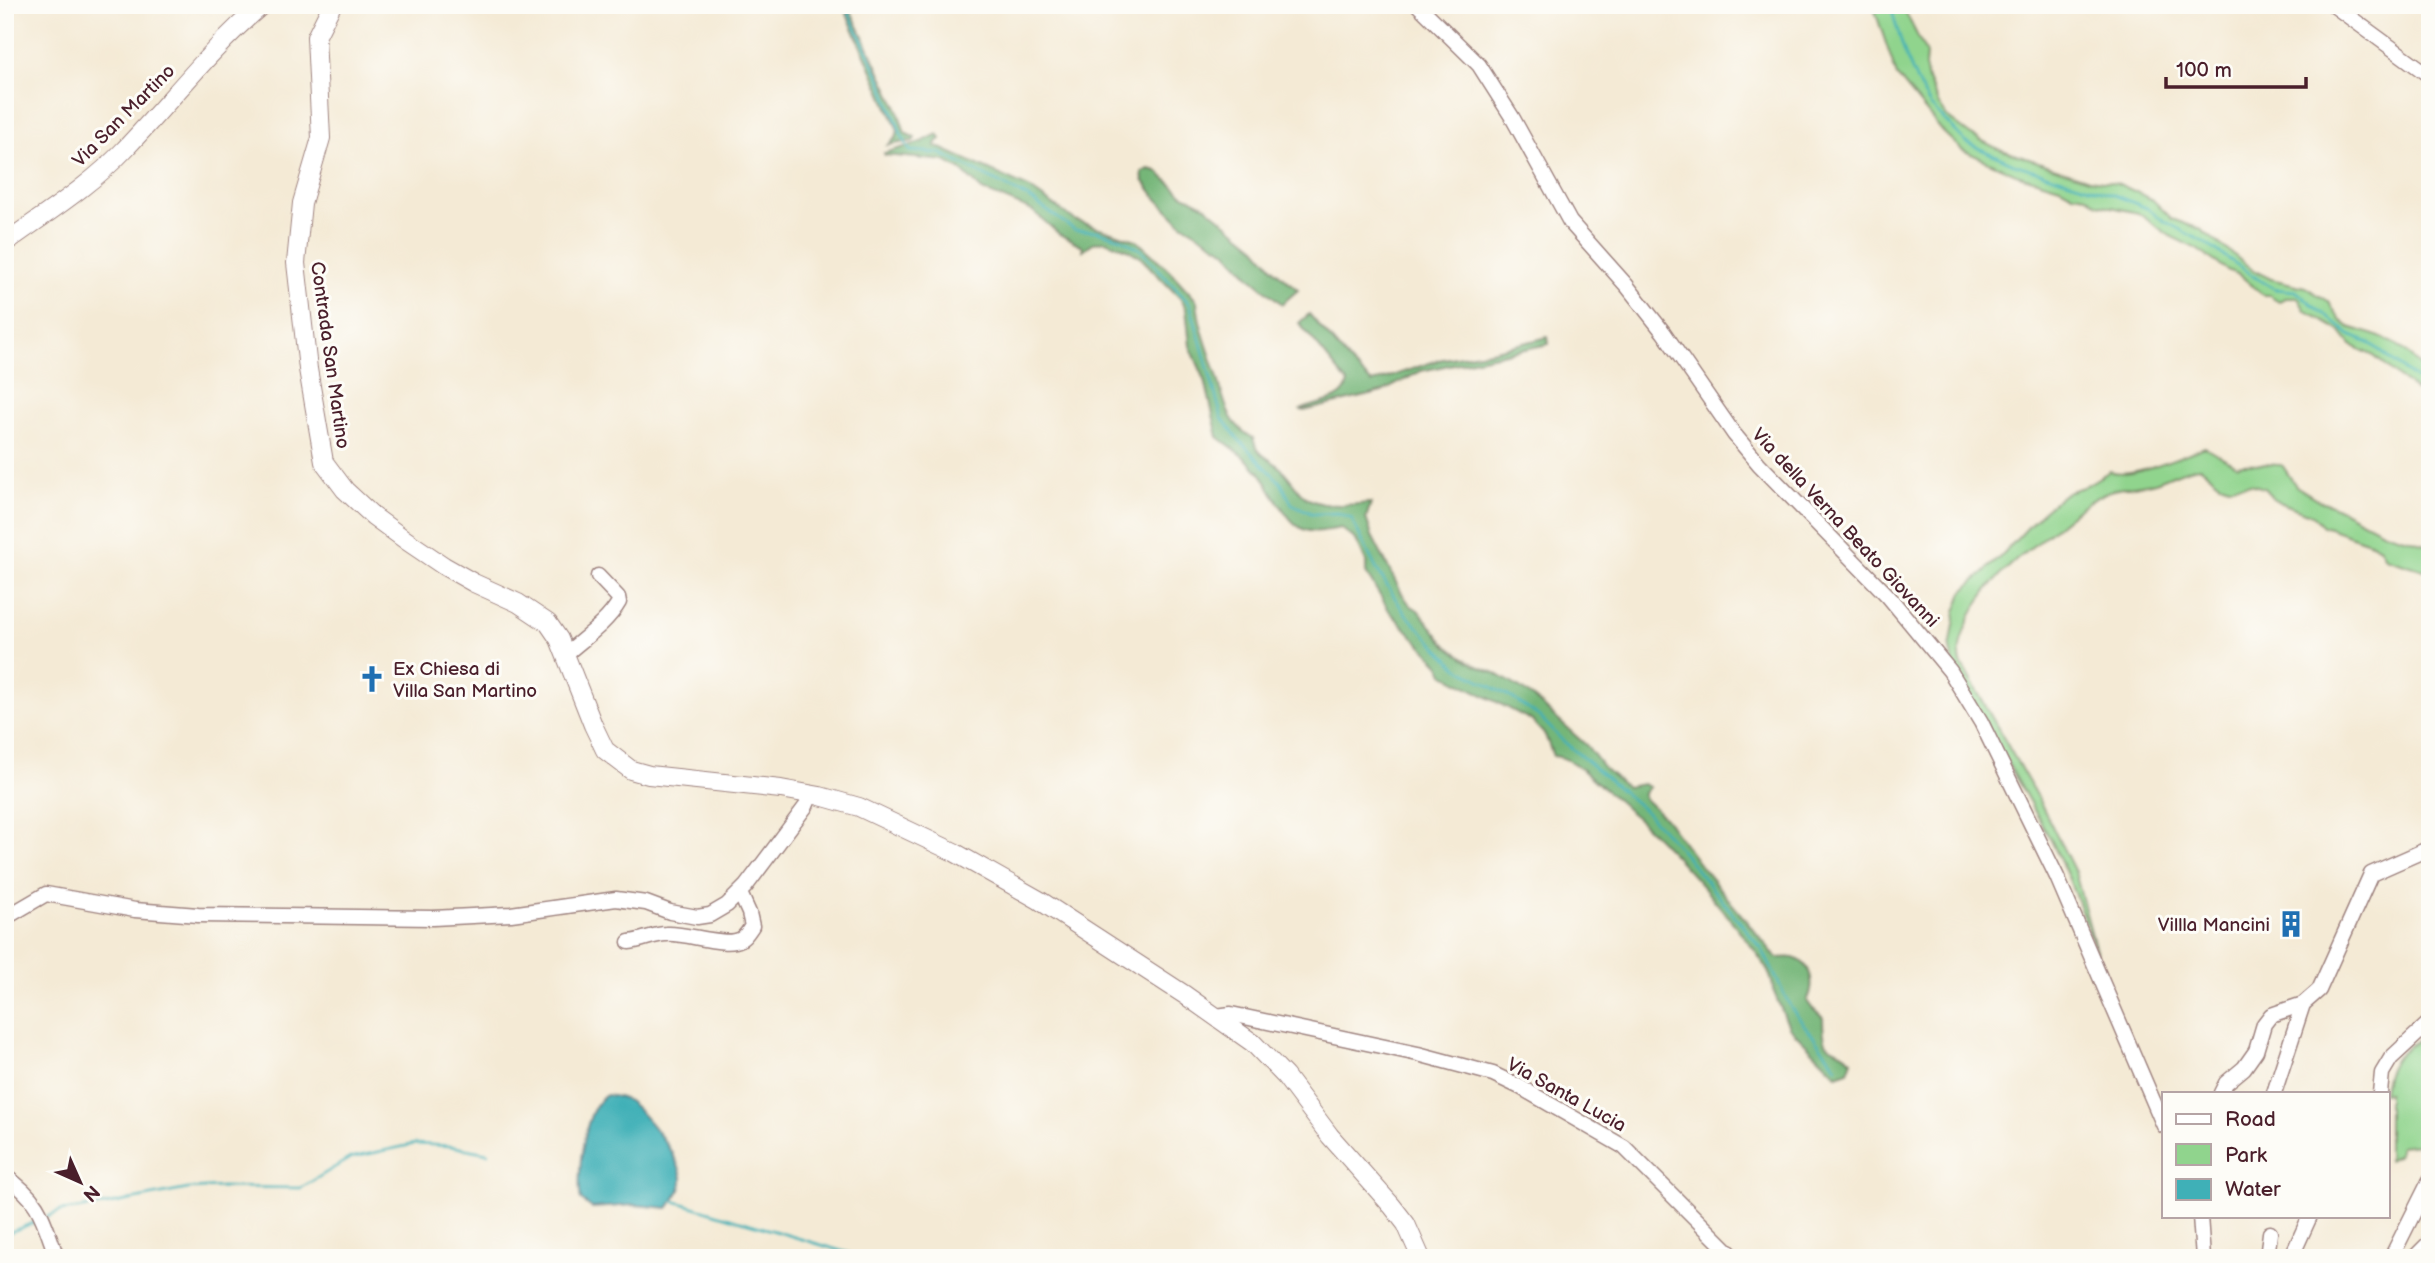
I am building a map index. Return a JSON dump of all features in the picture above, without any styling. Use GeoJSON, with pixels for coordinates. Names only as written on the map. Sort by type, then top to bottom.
{"type":"FeatureCollection","features":[{"type":"Feature","properties":{"kind":"main road","name":"Via San Martino"},"geometry":{"type":"LineString","coordinates":[[8,240],[98,175],[232,32],[262,5]]}},
{"type":"Feature","properties":{"kind":"main road","name":"Contrada San Martino"},"geometry":{"type":"LineString","coordinates":[[332,5],[316,37],[321,138],[302,203],[296,263],[308,369],[324,462],[345,490],[373,516],[407,541],[474,583],[518,603],[548,623],[566,653],[605,750],[631,769],[649,775],[811,794],[859,807],[954,852],[1039,900],[1216,1016],[1253,1043],[1285,1076],[1330,1136],[1406,1224],[1420,1258]]}},
{"type":"Feature","properties":{"kind":"street","name":"Via della Verna Beato Giovanni"},"geometry":{"type":"LineString","coordinates":[[1418,5],[1479,65],[1512,117],[1570,222],[1627,286],[1664,333],[1734,434],[1759,464],[1888,596],[1950,671],[1981,722],[2057,877],[2162,1121]]}},
{"type":"Feature","properties":{"kind":"street"},"geometry":{"type":"LineString","coordinates":[[2333,5],[2430,76]]}},
{"type":"Feature","properties":{"kind":"street"},"geometry":{"type":"LineString","coordinates":[[566,653],[614,610],[619,602],[618,597],[598,576]]}},
{"type":"Feature","properties":{"kind":"street"},"geometry":{"type":"LineString","coordinates":[[5,918],[46,894],[135,910],[198,915],[401,919],[511,914],[616,899],[646,903],[670,912],[697,917],[710,915],[740,893],[806,806],[811,794]]}},
{"type":"Feature","properties":{"kind":"street"},"geometry":{"type":"LineString","coordinates":[[2222,1092],[2226,1083],[2244,1069],[2256,1051],[2264,1024],[2271,1016],[2303,1004],[2319,990],[2371,874],[2430,848]]}},
{"type":"Feature","properties":{"kind":"street"},"geometry":{"type":"LineString","coordinates":[[629,942],[663,934],[681,934],[729,942],[740,940],[752,926],[740,893]]}},
{"type":"Feature","properties":{"kind":"street"},"geometry":{"type":"LineString","coordinates":[[2274,1092],[2303,1004]]}},
{"type":"Feature","properties":{"kind":"street","name":"Via Santa Lucia"},"geometry":{"type":"LineString","coordinates":[[1216,1016],[1231,1014],[1418,1054],[1493,1074],[1623,1147],[1735,1258]]}},
{"type":"Feature","properties":{"kind":"street"},"geometry":{"type":"LineString","coordinates":[[2380,1092],[2382,1073],[2391,1058],[2430,1021]]}},
{"type":"Feature","properties":{"kind":"street"},"geometry":{"type":"LineString","coordinates":[[5,1176],[22,1187],[43,1217],[57,1258]]}},
{"type":"Feature","properties":{"kind":"street"},"geometry":{"type":"LineString","coordinates":[[2391,1258],[2430,1180]]}},
{"type":"Feature","properties":{"kind":"street"},"geometry":{"type":"LineString","coordinates":[[2200,1218],[2203,1258]]}},
{"type":"Feature","properties":{"kind":"street"},"geometry":{"type":"LineString","coordinates":[[2291,1258],[2309,1218]]}},
{"type":"Feature","properties":{"kind":"street"},"geometry":{"type":"LineString","coordinates":[[2267,1258],[2270,1233]]}},
{"type":"Feature","properties":{"kind":"street"},"geometry":{"type":"LineString","coordinates":[[2414,1258],[2430,1241]]}},
{"type":"Feature","properties":{"kind":"green space"},"geometry":{"type":"Polygon","coordinates":[[[843,5],[848,5],[897,107],[905,133],[915,138],[913,141],[888,145],[896,138],[898,130],[843,5]]]}},
{"type":"Feature","properties":{"kind":"green space"},"geometry":{"type":"Polygon","coordinates":[[[1873,5],[1902,5],[1926,53],[1928,80],[1939,105],[1947,117],[1971,135],[1996,148],[2089,179],[2117,183],[2153,200],[2172,219],[2200,229],[2253,270],[2271,279],[2305,287],[2328,301],[2340,320],[2349,327],[2396,344],[2405,351],[2425,371],[2430,381],[2430,403],[2374,356],[2351,345],[2340,331],[2305,310],[2298,298],[2279,301],[2269,295],[2263,295],[2240,275],[2170,236],[2138,213],[2098,204],[2087,196],[2073,194],[2060,187],[2016,174],[1962,150],[1943,132],[1897,76],[1873,5]]]}},
{"type":"Feature","properties":{"kind":"green space"},"geometry":{"type":"Polygon","coordinates":[[[938,134],[941,139],[936,146],[1029,188],[1075,220],[1136,240],[1169,270],[1197,301],[1202,329],[1225,403],[1237,426],[1253,438],[1259,451],[1281,468],[1308,499],[1335,505],[1371,503],[1366,518],[1372,536],[1401,592],[1447,646],[1536,700],[1587,746],[1604,768],[1626,787],[1643,784],[1649,787],[1644,798],[1665,818],[1777,958],[1794,958],[1809,970],[1811,989],[1807,1001],[1823,1018],[1827,1043],[1852,1060],[1848,1071],[1837,1075],[1789,1027],[1769,975],[1756,952],[1664,844],[1579,767],[1553,756],[1545,735],[1531,720],[1445,675],[1440,665],[1390,612],[1366,573],[1366,561],[1356,540],[1341,528],[1312,531],[1297,525],[1285,512],[1260,473],[1218,437],[1205,380],[1190,346],[1186,309],[1181,299],[1140,257],[1127,249],[1105,241],[1093,243],[1083,250],[1083,246],[1059,234],[1033,211],[982,190],[961,170],[945,161],[884,153],[938,134]]]}},
{"type":"Feature","properties":{"kind":"green space"},"geometry":{"type":"Polygon","coordinates":[[[1149,169],[1157,171],[1182,194],[1204,205],[1256,247],[1275,270],[1298,290],[1282,304],[1251,278],[1226,251],[1182,224],[1157,199],[1143,180],[1142,172],[1149,169]]]}},
{"type":"Feature","properties":{"kind":"green space"},"geometry":{"type":"Polygon","coordinates":[[[1309,314],[1372,383],[1438,360],[1548,337],[1549,344],[1421,371],[1382,392],[1304,411],[1301,410],[1341,395],[1348,383],[1299,323],[1309,314]]]}},
{"type":"Feature","properties":{"kind":"green space"},"geometry":{"type":"Polygon","coordinates":[[[2205,447],[2236,465],[2282,465],[2296,486],[2320,501],[2384,532],[2430,545],[2430,572],[2385,558],[2380,548],[2323,526],[2312,515],[2282,503],[2264,488],[2251,484],[2229,486],[2220,483],[2201,467],[2155,482],[2115,489],[2096,498],[2075,511],[2025,552],[1991,586],[1981,598],[1966,627],[1961,645],[1961,663],[2041,804],[2075,872],[2097,954],[2052,842],[1953,666],[1950,649],[1956,612],[1963,592],[2045,509],[2067,492],[2083,487],[2110,471],[2119,473],[2143,469],[2205,447]]]}},
{"type":"Feature","properties":{"kind":"green space"},"geometry":{"type":"Polygon","coordinates":[[[2430,1030],[2430,1143],[2400,1146],[2398,1155],[2390,1159],[2390,1092],[2383,1092],[2388,1071],[2404,1050],[2430,1030]]]}},
{"type":"Feature","properties":{"kind":"water"},"geometry":{"type":"Polygon","coordinates":[[[607,1095],[628,1101],[635,1107],[661,1136],[675,1159],[682,1182],[678,1194],[668,1208],[635,1205],[592,1208],[581,1200],[583,1143],[593,1112],[599,1101],[607,1095]]]}},
{"type":"Feature","properties":{"kind":"waterway"},"geometry":{"type":"LineString","coordinates":[[845,5],[881,80],[910,151],[940,153],[1029,198],[1075,230],[1097,231],[1120,238],[1140,249],[1190,304],[1222,418],[1239,440],[1281,483],[1292,504],[1313,514],[1338,513],[1351,518],[1376,568],[1404,612],[1458,668],[1540,717],[1562,740],[1643,809],[1675,843],[1762,949],[1791,1008],[1837,1067]]}},
{"type":"Feature","properties":{"kind":"waterway"},"geometry":{"type":"LineString","coordinates":[[1890,5],[1905,54],[1919,86],[1930,105],[1967,143],[2014,164],[2112,194],[2149,209],[2275,289],[2296,291],[2350,335],[2371,344],[2430,390]]}},
{"type":"Feature","properties":{"kind":"waterway"},"geometry":{"type":"LineString","coordinates":[[47,1217],[61,1211],[188,1189],[301,1188],[350,1158],[415,1144],[450,1146],[488,1153]]}},
{"type":"Feature","properties":{"kind":"waterway"},"geometry":{"type":"LineString","coordinates":[[674,1201],[865,1258]]}},
{"type":"Feature","properties":{"kind":"waterway"},"geometry":{"type":"LineString","coordinates":[[5,1234],[38,1221]]}},
{"type":"Feature","properties":{"kind":"place","name":"Ex Chiesa di Villa San Martino"},"geometry":{"type":"Point","coordinates":[372,679]}},
{"type":"Feature","properties":{"kind":"place","name":"Villla Mancini"},"geometry":{"type":"Point","coordinates":[2291,924]}}]}
